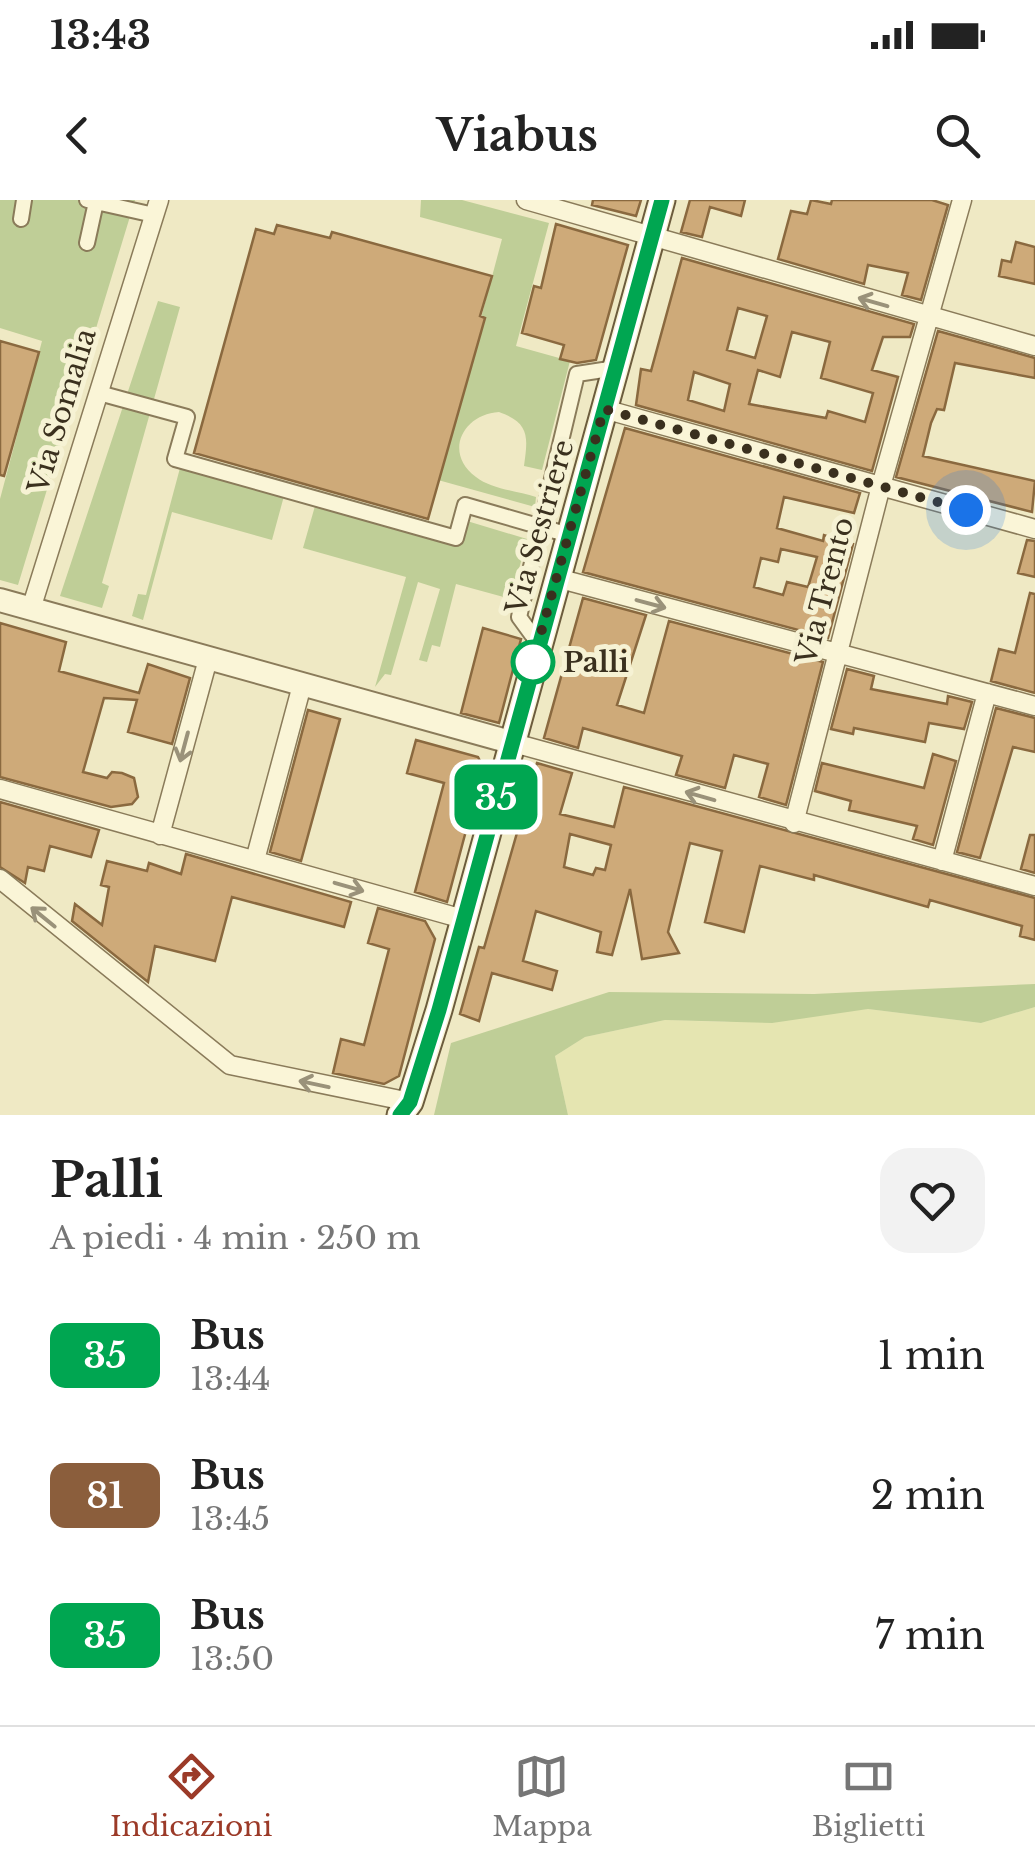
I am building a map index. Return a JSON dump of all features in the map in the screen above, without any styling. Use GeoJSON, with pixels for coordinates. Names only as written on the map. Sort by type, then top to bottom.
{"type":"FeatureCollection","features":[{"type":"Feature","properties":{"kind":"main road","name":"Via Sestriere"},"geometry":{"type":"LineString","coordinates":[[408,1111],[662,200]]}},
{"type":"Feature","properties":{"kind":"street"},"geometry":{"type":"LineString","coordinates":[[20,218],[24,200]]}},
{"type":"Feature","properties":{"kind":"street"},"geometry":{"type":"LineString","coordinates":[[526,200],[1035,346]]}},
{"type":"Feature","properties":{"kind":"street","name":"Via Trento"},"geometry":{"type":"LineString","coordinates":[[794,823],[881,486],[962,200]]}},
{"type":"Feature","properties":{"kind":"street"},"geometry":{"type":"LineString","coordinates":[[86,244],[91,201],[157,208]]}},
{"type":"Feature","properties":{"kind":"street","name":"Via Somalia"},"geometry":{"type":"LineString","coordinates":[[32,609],[157,208]]}},
{"type":"Feature","properties":{"kind":"street"},"geometry":{"type":"LineString","coordinates":[[538,643],[519,617],[577,374],[616,368]]}},
{"type":"Feature","properties":{"kind":"street"},"geometry":{"type":"LineString","coordinates":[[99,393],[187,417],[175,460],[456,538],[464,505],[568,536]]}},
{"type":"Feature","properties":{"kind":"street"},"geometry":{"type":"LineString","coordinates":[[604,409],[1035,529]]}},
{"type":"Feature","properties":{"kind":"street"},"geometry":{"type":"LineString","coordinates":[[557,578],[1035,706]]}},
{"type":"Feature","properties":{"kind":"street"},"geometry":{"type":"LineString","coordinates":[[0,600],[794,823],[1035,886]]}},
{"type":"Feature","properties":{"kind":"street"},"geometry":{"type":"LineString","coordinates":[[160,835],[208,659]]}},
{"type":"Feature","properties":{"kind":"street"},"geometry":{"type":"LineString","coordinates":[[255,860],[302,685]]}},
{"type":"Feature","properties":{"kind":"street"},"geometry":{"type":"LineString","coordinates":[[942,861],[987,692]]}},
{"type":"Feature","properties":{"kind":"street"},"geometry":{"type":"LineString","coordinates":[[0,788],[463,919]]}},
{"type":"Feature","properties":{"kind":"street"},"geometry":{"type":"LineString","coordinates":[[0,879],[230,1065],[408,1111]]}},
{"type":"Feature","properties":{"kind":"green space"},"geometry":{"type":"Polygon","coordinates":[[[0,200],[135,200],[18,585],[0,580],[0,499],[42,341],[0,328],[0,200]]]}},
{"type":"Feature","properties":{"kind":"green space"},"geometry":{"type":"Polygon","coordinates":[[[421,200],[462,200],[549,223],[516,346],[570,361],[542,470],[524,466],[525,432],[517,421],[499,412],[486,414],[467,427],[459,446],[466,467],[476,477],[536,497],[535,507],[438,480],[502,239],[420,217],[421,200]]]}},
{"type":"Feature","properties":{"kind":"green space"},"geometry":{"type":"Polygon","coordinates":[[[158,301],[180,307],[102,583],[109,586],[102,608],[60,596],[158,301]]]}},
{"type":"Feature","properties":{"kind":"green space"},"geometry":{"type":"Polygon","coordinates":[[[180,468],[284,496],[272,540],[172,512],[143,620],[132,616],[138,594],[146,595],[180,468]]]}},
{"type":"Feature","properties":{"kind":"green space"},"geometry":{"type":"Polygon","coordinates":[[[315,506],[460,544],[467,521],[527,539],[511,599],[456,584],[440,647],[432,645],[427,662],[419,660],[440,589],[418,582],[391,675],[385,674],[375,687],[406,577],[303,548],[315,506]]]}},
{"type":"Feature","properties":{"kind":"green space"},"geometry":{"type":"Polygon","coordinates":[[[1035,984],[1035,1007],[981,1023],[868,1009],[772,1023],[665,1020],[585,1037],[555,1056],[568,1115],[434,1115],[451,1043],[609,992],[814,994],[1035,984]]]}},
{"type":"Feature","properties":{"kind":"green space"},"geometry":{"type":"Polygon","coordinates":[[[1035,1007],[1035,1115],[568,1115],[555,1056],[585,1037],[665,1020],[725,1022],[868,1009],[981,1023],[1035,1007]]]}},
{"type":"Feature","properties":{"kind":"building"},"geometry":{"type":"Polygon","coordinates":[[[593,200],[641,200],[636,216],[592,205],[593,200]]]}},
{"type":"Feature","properties":{"kind":"building"},"geometry":{"type":"Polygon","coordinates":[[[690,200],[745,200],[741,216],[710,207],[702,237],[681,232],[690,200]]]}},
{"type":"Feature","properties":{"kind":"building"},"geometry":{"type":"Polygon","coordinates":[[[811,200],[831,204],[832,200],[932,200],[948,205],[921,300],[902,295],[908,273],[868,265],[864,284],[778,259],[791,211],[807,214],[811,200]]]}},
{"type":"Feature","properties":{"kind":"building"},"geometry":{"type":"Polygon","coordinates":[[[556,224],[628,245],[596,360],[577,363],[560,359],[564,345],[522,333],[534,286],[541,288],[556,224]]]}},
{"type":"Feature","properties":{"kind":"building"},"geometry":{"type":"Polygon","coordinates":[[[277,225],[330,238],[332,232],[492,276],[480,316],[485,318],[428,519],[194,453],[256,229],[274,234],[277,225]]]}},
{"type":"Feature","properties":{"kind":"building"},"geometry":{"type":"Polygon","coordinates":[[[1016,242],[1035,247],[1035,284],[999,276],[1002,260],[1011,262],[1016,242]]]}},
{"type":"Feature","properties":{"kind":"building"},"geometry":{"type":"Polygon","coordinates":[[[682,258],[914,324],[910,337],[883,337],[872,370],[898,377],[872,471],[636,405],[641,369],[651,371],[682,258]],[[738,308],[727,350],[755,358],[767,316],[738,308]],[[792,332],[780,377],[758,370],[749,404],[826,418],[828,411],[865,422],[873,393],[821,378],[830,342],[792,332]],[[694,372],[688,400],[724,411],[730,384],[694,372]]]}},
{"type":"Feature","properties":{"kind":"building"},"geometry":{"type":"Polygon","coordinates":[[[938,331],[1035,358],[1035,378],[955,363],[944,410],[937,409],[923,456],[1035,481],[1032,512],[896,477],[938,331]]]}},
{"type":"Feature","properties":{"kind":"building"},"geometry":{"type":"Polygon","coordinates":[[[0,341],[39,352],[4,476],[0,475],[0,341]]]}},
{"type":"Feature","properties":{"kind":"building"},"geometry":{"type":"Polygon","coordinates":[[[625,428],[860,493],[854,513],[784,497],[777,528],[823,541],[824,535],[853,544],[828,638],[583,572],[625,428]],[[781,549],[778,562],[761,558],[754,587],[783,595],[787,582],[808,587],[817,557],[781,549]]]}},
{"type":"Feature","properties":{"kind":"building"},"geometry":{"type":"Polygon","coordinates":[[[1027,540],[1035,541],[1035,577],[1018,573],[1027,540]]]}},
{"type":"Feature","properties":{"kind":"building"},"geometry":{"type":"Polygon","coordinates":[[[1030,593],[1035,594],[1035,693],[991,681],[999,649],[1015,653],[1030,593]]]}},
{"type":"Feature","properties":{"kind":"building"},"geometry":{"type":"Polygon","coordinates":[[[583,598],[646,615],[617,705],[644,713],[669,621],[823,662],[786,805],[759,797],[768,764],[734,755],[725,788],[676,775],[682,756],[583,728],[578,748],[544,738],[583,598]]]}},
{"type":"Feature","properties":{"kind":"building"},"geometry":{"type":"Polygon","coordinates":[[[0,623],[66,642],[59,671],[139,693],[148,664],[190,678],[172,744],[128,732],[137,700],[104,698],[83,772],[107,778],[112,772],[122,773],[134,778],[138,797],[132,804],[111,807],[0,777],[0,623]]]}},
{"type":"Feature","properties":{"kind":"building"},"geometry":{"type":"Polygon","coordinates":[[[483,628],[521,639],[499,723],[461,713],[483,628]]]}},
{"type":"Feature","properties":{"kind":"building"},"geometry":{"type":"Polygon","coordinates":[[[847,669],[874,676],[871,689],[947,704],[948,696],[972,702],[964,729],[929,723],[925,742],[854,728],[853,734],[831,729],[847,669]]]}},
{"type":"Feature","properties":{"kind":"building"},"geometry":{"type":"Polygon","coordinates":[[[996,708],[1035,718],[1035,752],[1013,747],[980,858],[957,852],[996,708]]]}},
{"type":"Feature","properties":{"kind":"building"},"geometry":{"type":"Polygon","coordinates":[[[308,710],[340,719],[301,861],[270,852],[308,710]]]}},
{"type":"Feature","properties":{"kind":"building"},"geometry":{"type":"Polygon","coordinates":[[[416,740],[478,757],[483,767],[447,902],[415,892],[444,783],[407,773],[416,740]]]}},
{"type":"Feature","properties":{"kind":"building"},"geometry":{"type":"Polygon","coordinates":[[[933,754],[956,761],[933,845],[913,839],[917,826],[849,810],[851,801],[815,791],[822,763],[924,788],[933,754]]]}},
{"type":"Feature","properties":{"kind":"building"},"geometry":{"type":"Polygon","coordinates":[[[537,763],[572,773],[560,814],[614,827],[624,787],[1035,898],[1035,940],[1020,936],[1022,926],[930,900],[928,907],[814,875],[814,880],[760,866],[744,932],[705,922],[722,851],[690,843],[668,932],[679,953],[642,959],[630,889],[612,955],[597,952],[601,932],[536,911],[523,961],[557,971],[552,990],[492,973],[479,1021],[460,1014],[479,947],[484,948],[537,763]],[[570,834],[564,867],[593,875],[596,868],[605,870],[611,845],[570,834]]]}},
{"type":"Feature","properties":{"kind":"building"},"geometry":{"type":"Polygon","coordinates":[[[0,802],[99,830],[91,857],[50,846],[44,871],[28,867],[25,883],[0,867],[0,802]]]}},
{"type":"Feature","properties":{"kind":"building"},"geometry":{"type":"Polygon","coordinates":[[[1030,835],[1035,835],[1035,873],[1021,869],[1030,835]]]}},
{"type":"Feature","properties":{"kind":"building"},"geometry":{"type":"Polygon","coordinates":[[[186,854],[351,902],[344,927],[232,897],[215,961],[155,946],[148,982],[72,921],[75,904],[102,925],[109,887],[101,885],[107,861],[147,871],[149,863],[181,874],[186,854]]]}},
{"type":"Feature","properties":{"kind":"building"},"geometry":{"type":"Polygon","coordinates":[[[378,908],[425,921],[435,939],[399,1076],[384,1084],[333,1073],[341,1039],[364,1045],[389,949],[368,943],[378,908]]]}},
{"type":"Feature","properties":{"kind":"bus line","name":"35"},"geometry":{"type":"LineString","coordinates":[[400,1115],[410,1102],[439,1010],[662,200]]}},
{"type":"Feature","properties":{"kind":"place","name":"Palli"},"geometry":{"type":"Point","coordinates":[533,662]}},
{"type":"Feature","properties":{"kind":"route"},"geometry":{"type":"LineString","coordinates":[[533,662],[530,672],[604,409],[966,510]]}}]}
